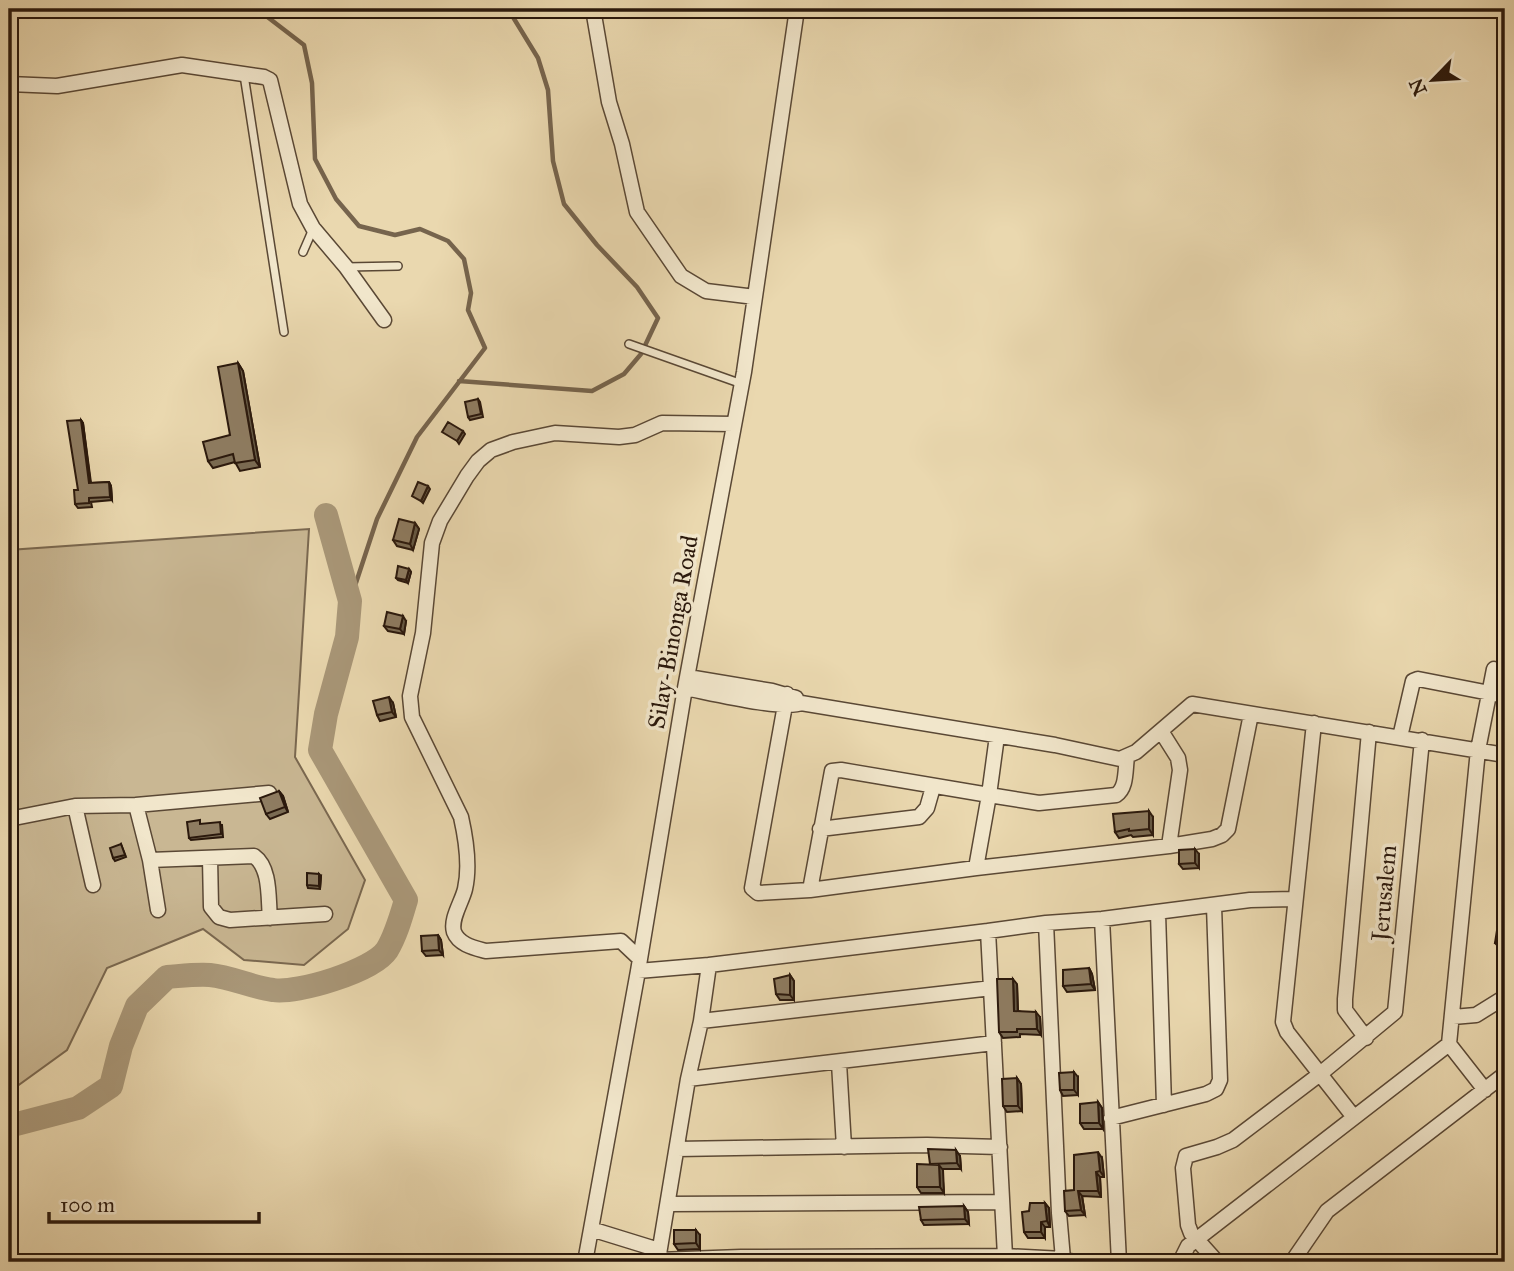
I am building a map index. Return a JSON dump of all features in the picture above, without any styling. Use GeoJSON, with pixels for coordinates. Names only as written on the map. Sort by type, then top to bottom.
{"type":"FeatureCollection","features":[{"type":"Feature","properties":{"kind":"street"},"geometry":{"type":"LineString","coordinates":[[593,9],[609,102],[622,144],[637,212],[681,276],[706,291],[755,297]]}},
{"type":"Feature","properties":{"kind":"street","name":"Silay-Binonga Road"},"geometry":{"type":"LineString","coordinates":[[585,1262],[639,965],[686,682],[742,384],[797,9]]}},
{"type":"Feature","properties":{"kind":"street"},"geometry":{"type":"LineString","coordinates":[[9,84],[57,86],[182,65],[270,80],[300,204],[313,228],[346,267],[384,320]]}},
{"type":"Feature","properties":{"kind":"street"},"geometry":{"type":"LineString","coordinates":[[734,424],[662,423],[635,435],[620,437],[555,433],[513,442],[491,450],[478,461],[440,521],[432,543],[424,633],[410,696],[412,717],[461,817],[465,833],[466,880],[453,925],[458,938],[471,947],[486,951],[621,941],[639,965],[709,965],[1250,900],[1295,899]]}},
{"type":"Feature","properties":{"kind":"street"},"geometry":{"type":"LineString","coordinates":[[1485,1090],[1449,1044],[1478,750],[1494,669]]}},
{"type":"Feature","properties":{"kind":"street"},"geometry":{"type":"LineString","coordinates":[[1400,737],[1413,681],[1418,679],[1505,696]]}},
{"type":"Feature","properties":{"kind":"street"},"geometry":{"type":"LineString","coordinates":[[686,682],[786,700],[796,706],[801,703],[1055,745],[1108,758],[1127,757],[1192,704],[1505,755]]}},
{"type":"Feature","properties":{"kind":"street"},"geometry":{"type":"LineString","coordinates":[[786,700],[752,888],[758,893],[810,890],[1212,839],[1228,829],[1251,714]]}},
{"type":"Feature","properties":{"kind":"street"},"geometry":{"type":"LineString","coordinates":[[1314,723],[1283,1022],[1287,1032],[1353,1116]]}},
{"type":"Feature","properties":{"kind":"street"},"geometry":{"type":"LineString","coordinates":[[1161,731],[1178,758],[1180,770],[1169,846]]}},
{"type":"Feature","properties":{"kind":"street"},"geometry":{"type":"LineString","coordinates":[[1366,1038],[1345,1010],[1345,999],[1369,732]]}},
{"type":"Feature","properties":{"kind":"street"},"geometry":{"type":"LineString","coordinates":[[976,868],[997,736]]}},
{"type":"Feature","properties":{"kind":"street","name":"Jerusalem"},"geometry":{"type":"LineString","coordinates":[[1197,1240],[1191,1233],[1187,1218],[1183,1168],[1186,1156],[1233,1139],[1321,1074],[1395,1012],[1422,740]]}},
{"type":"Feature","properties":{"kind":"street"},"geometry":{"type":"LineString","coordinates":[[810,890],[832,771],[841,770],[933,788],[1039,803],[1116,795],[1122,791],[1127,757]]}},
{"type":"Feature","properties":{"kind":"street"},"geometry":{"type":"LineString","coordinates":[[820,829],[919,817],[927,808],[933,788]]}},
{"type":"Feature","properties":{"kind":"street"},"geometry":{"type":"LineString","coordinates":[[9,819],[75,806],[136,805],[269,793]]}},
{"type":"Feature","properties":{"kind":"street"},"geometry":{"type":"LineString","coordinates":[[136,805],[158,910]]}},
{"type":"Feature","properties":{"kind":"street"},"geometry":{"type":"LineString","coordinates":[[75,806],[93,886]]}},
{"type":"Feature","properties":{"kind":"street"},"geometry":{"type":"LineString","coordinates":[[149,860],[254,856],[259,859],[267,878],[270,918]]}},
{"type":"Feature","properties":{"kind":"street"},"geometry":{"type":"LineString","coordinates":[[210,858],[211,907],[219,918],[230,920],[325,914]]}},
{"type":"Feature","properties":{"kind":"street"},"geometry":{"type":"LineString","coordinates":[[1111,1118],[1216,1089],[1220,1080],[1214,906]]}},
{"type":"Feature","properties":{"kind":"street"},"geometry":{"type":"LineString","coordinates":[[1158,912],[1164,1105]]}},
{"type":"Feature","properties":{"kind":"street"},"geometry":{"type":"LineString","coordinates":[[1102,919],[1119,1262]]}},
{"type":"Feature","properties":{"kind":"street"},"geometry":{"type":"LineString","coordinates":[[591,1229],[658,1257],[1005,1256],[1066,1261],[1046,923]]}},
{"type":"Feature","properties":{"kind":"street"},"geometry":{"type":"LineString","coordinates":[[988,931],[1005,1256]]}},
{"type":"Feature","properties":{"kind":"street"},"geometry":{"type":"LineString","coordinates":[[658,1257],[709,965]]}},
{"type":"Feature","properties":{"kind":"street"},"geometry":{"type":"LineString","coordinates":[[701,1021],[992,988]]}},
{"type":"Feature","properties":{"kind":"street"},"geometry":{"type":"LineString","coordinates":[[1452,1017],[1476,1015],[1505,997]]}},
{"type":"Feature","properties":{"kind":"street"},"geometry":{"type":"LineString","coordinates":[[688,1079],[994,1043]]}},
{"type":"Feature","properties":{"kind":"street"},"geometry":{"type":"LineString","coordinates":[[1180,1262],[1185,1249],[1449,1044]]}},
{"type":"Feature","properties":{"kind":"street"},"geometry":{"type":"LineString","coordinates":[[839,1063],[844,1147]]}},
{"type":"Feature","properties":{"kind":"street"},"geometry":{"type":"LineString","coordinates":[[1292,1262],[1327,1211],[1505,1074]]}},
{"type":"Feature","properties":{"kind":"street"},"geometry":{"type":"LineString","coordinates":[[677,1149],[927,1145],[1000,1147]]}},
{"type":"Feature","properties":{"kind":"street"},"geometry":{"type":"LineString","coordinates":[[668,1204],[1001,1202]]}},
{"type":"Feature","properties":{"kind":"street"},"geometry":{"type":"LineString","coordinates":[[1197,1240],[1217,1262]]}},
{"type":"Feature","properties":{"kind":"lane"},"geometry":{"type":"LineString","coordinates":[[244,75],[284,332]]}},
{"type":"Feature","properties":{"kind":"lane"},"geometry":{"type":"LineString","coordinates":[[303,252],[313,228]]}},
{"type":"Feature","properties":{"kind":"lane"},"geometry":{"type":"LineString","coordinates":[[346,267],[398,266]]}},
{"type":"Feature","properties":{"kind":"lane"},"geometry":{"type":"LineString","coordinates":[[632,345],[742,384]]}},
{"type":"Feature","properties":{"kind":"shaded area"},"geometry":{"type":"Polygon","coordinates":[[[309,529],[295,757],[365,880],[348,929],[304,965],[244,960],[203,929],[107,968],[67,1050],[9,1092],[9,550],[309,529]]]}},
{"type":"Feature","properties":{"kind":"building"},"geometry":{"type":"Polygon","coordinates":[[[238,363],[255,460],[235,463],[233,454],[208,461],[203,442],[230,435],[218,367],[238,363]]]}},
{"type":"Feature","properties":{"kind":"building"},"geometry":{"type":"Polygon","coordinates":[[[478,399],[481,414],[468,417],[465,402],[478,399]]]}},
{"type":"Feature","properties":{"kind":"building"},"geometry":{"type":"Polygon","coordinates":[[[81,420],[89,483],[109,482],[110,497],[89,498],[89,503],[75,504],[74,490],[78,490],[67,421],[81,420]]]}},
{"type":"Feature","properties":{"kind":"building"},"geometry":{"type":"Polygon","coordinates":[[[448,422],[463,431],[457,441],[442,432],[448,422]]]}},
{"type":"Feature","properties":{"kind":"building"},"geometry":{"type":"Polygon","coordinates":[[[418,482],[428,486],[421,501],[412,496],[418,482]]]}},
{"type":"Feature","properties":{"kind":"building"},"geometry":{"type":"Polygon","coordinates":[[[399,519],[415,523],[410,544],[393,540],[399,519]]]}},
{"type":"Feature","properties":{"kind":"building"},"geometry":{"type":"Polygon","coordinates":[[[398,566],[409,569],[406,580],[396,578],[398,566]]]}},
{"type":"Feature","properties":{"kind":"building"},"geometry":{"type":"Polygon","coordinates":[[[387,612],[403,616],[400,629],[384,626],[387,612]]]}},
{"type":"Feature","properties":{"kind":"building"},"geometry":{"type":"Polygon","coordinates":[[[389,697],[392,712],[377,715],[373,701],[389,697]]]}},
{"type":"Feature","properties":{"kind":"building"},"geometry":{"type":"Polygon","coordinates":[[[279,791],[285,807],[266,814],[260,798],[279,791]]]}},
{"type":"Feature","properties":{"kind":"building"},"geometry":{"type":"Polygon","coordinates":[[[1149,811],[1149,829],[1115,832],[1113,814],[1149,811]]]}},
{"type":"Feature","properties":{"kind":"building"},"geometry":{"type":"Polygon","coordinates":[[[200,820],[200,824],[220,822],[221,834],[189,838],[187,822],[200,820]]]}},
{"type":"Feature","properties":{"kind":"building"},"geometry":{"type":"Polygon","coordinates":[[[121,844],[125,855],[113,858],[110,848],[121,844]]]}},
{"type":"Feature","properties":{"kind":"building"},"geometry":{"type":"Polygon","coordinates":[[[1195,849],[1195,863],[1179,864],[1179,850],[1195,849]]]}},
{"type":"Feature","properties":{"kind":"building"},"geometry":{"type":"Polygon","coordinates":[[[307,873],[319,874],[319,886],[307,885],[307,873]]]}},
{"type":"Feature","properties":{"kind":"building"},"geometry":{"type":"Polygon","coordinates":[[[1498,924],[1505,925],[1505,943],[1495,943],[1498,924]]]}},
{"type":"Feature","properties":{"kind":"building"},"geometry":{"type":"Polygon","coordinates":[[[438,935],[439,950],[422,951],[421,936],[438,935]]]}},
{"type":"Feature","properties":{"kind":"building"},"geometry":{"type":"Polygon","coordinates":[[[1089,968],[1091,984],[1063,986],[1063,970],[1089,968]]]}},
{"type":"Feature","properties":{"kind":"building"},"geometry":{"type":"Polygon","coordinates":[[[790,975],[790,995],[776,994],[774,979],[790,975]]]}},
{"type":"Feature","properties":{"kind":"building"},"geometry":{"type":"Polygon","coordinates":[[[997,979],[1013,979],[1014,1011],[1036,1012],[1037,1029],[999,1032],[997,979]]]}},
{"type":"Feature","properties":{"kind":"building"},"geometry":{"type":"Polygon","coordinates":[[[1074,1072],[1074,1090],[1060,1090],[1059,1073],[1074,1072]]]}},
{"type":"Feature","properties":{"kind":"building"},"geometry":{"type":"Polygon","coordinates":[[[1017,1078],[1018,1106],[1003,1106],[1002,1079],[1017,1078]]]}},
{"type":"Feature","properties":{"kind":"building"},"geometry":{"type":"Polygon","coordinates":[[[1098,1102],[1099,1123],[1080,1123],[1080,1104],[1098,1102]]]}},
{"type":"Feature","properties":{"kind":"building"},"geometry":{"type":"Polygon","coordinates":[[[928,1149],[956,1150],[957,1163],[930,1164],[928,1149]]]}},
{"type":"Feature","properties":{"kind":"building"},"geometry":{"type":"Polygon","coordinates":[[[1098,1152],[1098,1191],[1078,1191],[1081,1210],[1065,1211],[1064,1191],[1074,1190],[1074,1155],[1098,1152]]]}},
{"type":"Feature","properties":{"kind":"building"},"geometry":{"type":"Polygon","coordinates":[[[917,1164],[939,1165],[940,1187],[917,1187],[917,1164]]]}},
{"type":"Feature","properties":{"kind":"building"},"geometry":{"type":"Polygon","coordinates":[[[1030,1203],[1045,1203],[1047,1221],[1041,1222],[1041,1232],[1024,1232],[1022,1212],[1029,1211],[1030,1203]]]}},
{"type":"Feature","properties":{"kind":"building"},"geometry":{"type":"Polygon","coordinates":[[[964,1206],[965,1219],[921,1220],[919,1207],[964,1206]]]}},
{"type":"Feature","properties":{"kind":"building"},"geometry":{"type":"Polygon","coordinates":[[[674,1230],[696,1230],[696,1243],[674,1244],[674,1230]]]}},
{"type":"Feature","properties":{"kind":"waterway"},"geometry":{"type":"LineString","coordinates":[[257,9],[304,45],[312,83],[315,159],[336,199],[359,226],[395,235],[420,229],[448,241],[464,259],[471,293],[468,310],[485,348],[417,437],[377,519],[350,601]]}},
{"type":"Feature","properties":{"kind":"waterway"},"geometry":{"type":"LineString","coordinates":[[459,381],[592,391],[624,374],[641,354],[658,318],[637,287],[597,245],[564,204],[553,161],[548,90],[538,58],[508,9]]}},
{"type":"Feature","properties":{"kind":"waterway"},"geometry":{"type":"LineString","coordinates":[[9,1126],[78,1108],[111,1086],[121,1046],[137,1006],[167,977],[210,975],[257,987],[284,990],[316,985],[351,973],[367,966],[387,950],[406,900],[320,750],[326,714],[347,637],[350,601],[326,515]]}}]}
